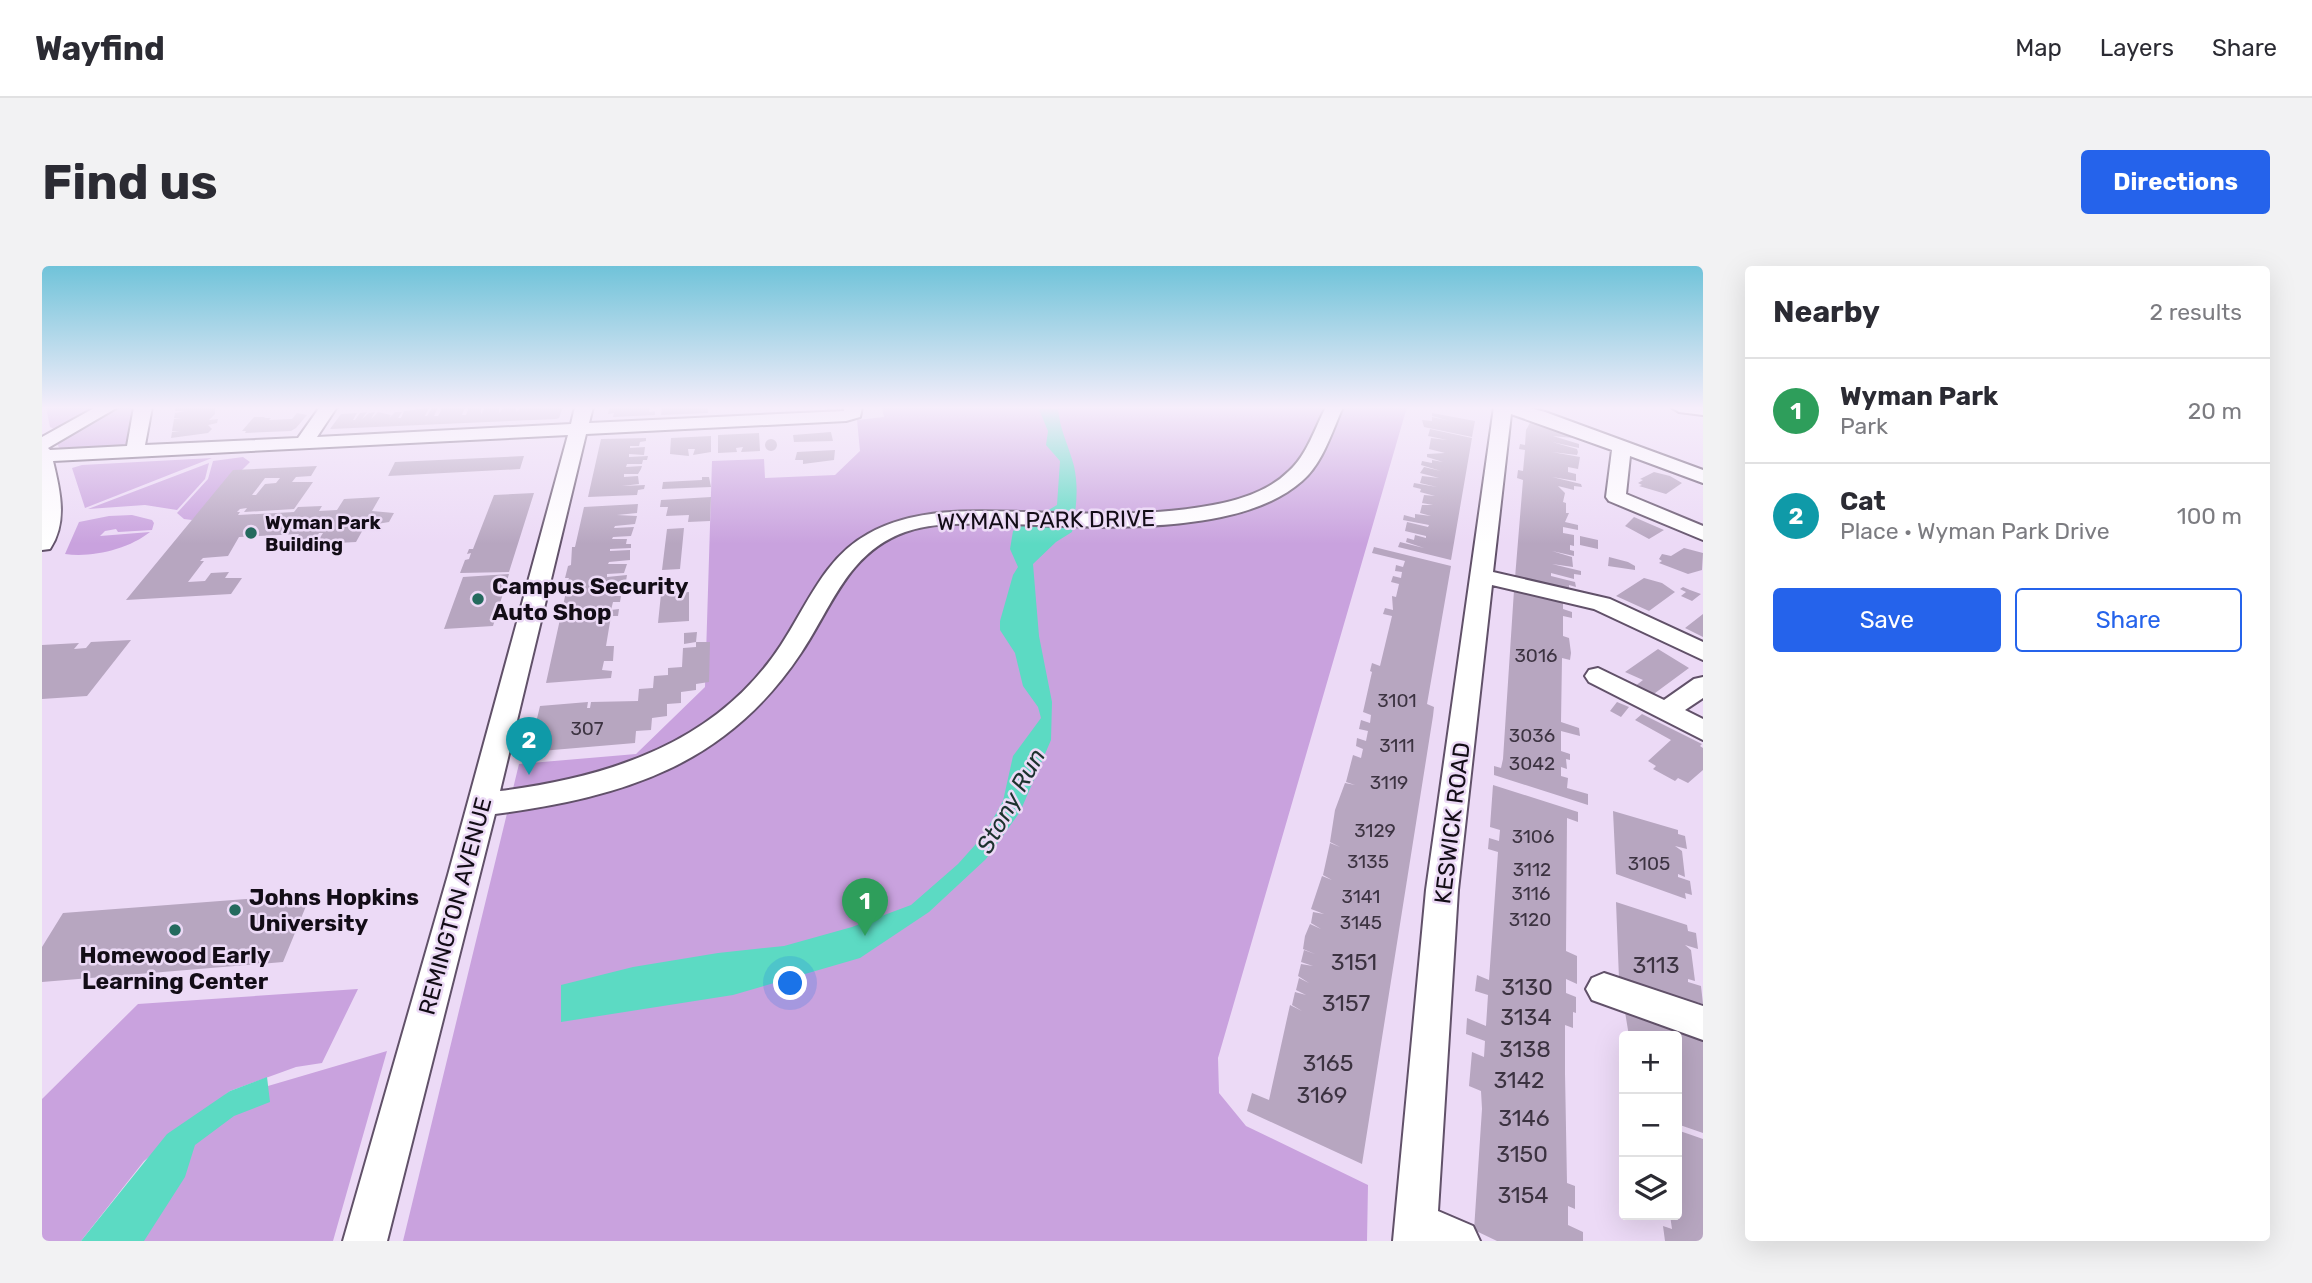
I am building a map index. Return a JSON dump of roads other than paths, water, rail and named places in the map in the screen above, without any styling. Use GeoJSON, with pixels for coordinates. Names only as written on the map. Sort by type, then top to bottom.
{"type":"FeatureCollection","features":[{"type":"Feature","properties":{"kind":"street"},"geometry":{"type":"LineString","coordinates":[[42,452],[51,518],[42,544]]}},
{"type":"Feature","properties":{"kind":"street","name":"REMINGTON AVENUE"},"geometry":{"type":"LineString","coordinates":[[365,1241],[572,452]]}},
{"type":"Feature","properties":{"kind":"street","name":"WYMAN PARK DRIVE"},"geometry":{"type":"LineString","coordinates":[[482,804],[538,798],[592,788],[641,772],[684,751],[723,726],[766,685],[792,647],[829,581],[859,549],[882,535],[904,526],[934,520],[1151,518],[1229,509],[1280,489],[1295,477],[1312,452]]}},
{"type":"Feature","properties":{"kind":"street","name":"KESWICK ROAD"},"geometry":{"type":"LineString","coordinates":[[1415,1232],[1442,890],[1498,452]]}},
{"type":"Feature","properties":{"kind":"street"},"geometry":{"type":"LineString","coordinates":[[1621,452],[1616,497],[1703,534]]}},
{"type":"Feature","properties":{"kind":"street"},"geometry":{"type":"LineString","coordinates":[[1639,452],[1703,477]]}},
{"type":"Feature","properties":{"kind":"street"},"geometry":{"type":"LineString","coordinates":[[1483,576],[1602,604],[1703,652]]}},
{"type":"Feature","properties":{"kind":"street"},"geometry":{"type":"LineString","coordinates":[[1598,676],[1703,731]]}},
{"type":"Feature","properties":{"kind":"street"},"geometry":{"type":"LineString","coordinates":[[1665,712],[1703,685]]}},
{"type":"Feature","properties":{"kind":"street"},"geometry":{"type":"LineString","coordinates":[[1604,989],[1703,1023]]}},
{"type":"Feature","properties":{"kind":"street"},"geometry":{"type":"LineString","coordinates":[[1415,1232],[1458,1241]]}},
{"type":"Feature","properties":{"kind":"water","name":"Stony Run"},"geometry":{"type":"Polygon","coordinates":[[[1053,452],[1070,452],[1074,466],[1076,508],[1072,532],[1056,542],[1033,564],[1039,636],[1052,702],[1051,740],[1020,812],[986,859],[929,912],[860,958],[733,995],[561,1022],[561,985],[633,967],[718,953],[784,946],[852,927],[911,905],[958,864],[984,835],[1003,801],[1013,756],[1041,718],[1038,707],[1023,686],[1015,653],[1000,630],[1000,621],[1013,575],[1018,567],[1010,549],[1013,531],[1057,505],[1060,461],[1053,452]]]}},
{"type":"Feature","properties":{"kind":"water"},"geometry":{"type":"Polygon","coordinates":[[[267,1077],[270,1102],[234,1116],[195,1145],[185,1177],[144,1241],[81,1241],[167,1134],[230,1091],[267,1077]]]}},
{"type":"Feature","properties":{"kind":"place","name":"Wyman Park Building"},"geometry":{"type":"Point","coordinates":[251,533]}},
{"type":"Feature","properties":{"kind":"place","name":"Campus Security Auto Shop"},"geometry":{"type":"Point","coordinates":[478,599]}},
{"type":"Feature","properties":{"kind":"place","name":"Cat"},"geometry":{"type":"Point","coordinates":[529,775]}},
{"type":"Feature","properties":{"kind":"place","name":"Johns Hopkins University"},"geometry":{"type":"Point","coordinates":[235,910]}},
{"type":"Feature","properties":{"kind":"place","name":"Homewood Early Learning Center"},"geometry":{"type":"Point","coordinates":[175,930]}},
{"type":"Feature","properties":{"kind":"place","name":"Wyman Park"},"geometry":{"type":"Point","coordinates":[865,936]}}]}
